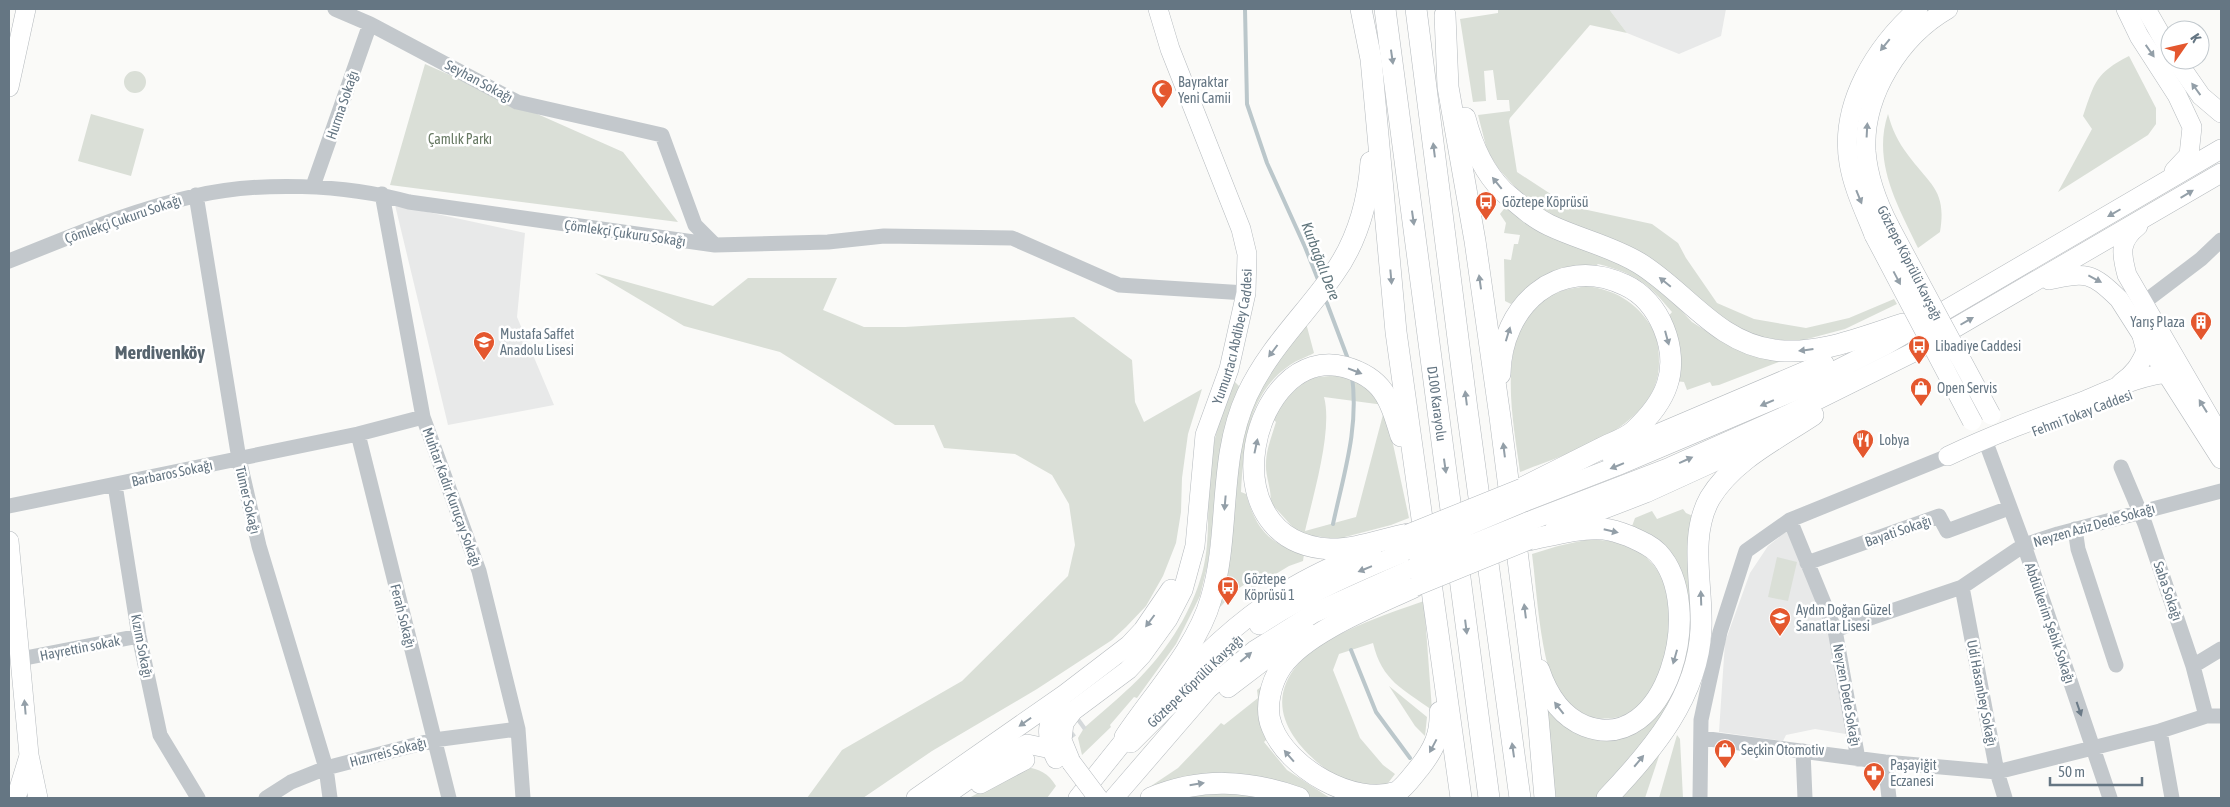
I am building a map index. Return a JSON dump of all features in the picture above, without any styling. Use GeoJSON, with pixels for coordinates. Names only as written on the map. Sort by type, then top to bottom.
{"type":"FeatureCollection","features":[{"type":"Feature","properties":{"kind":"highway"},"geometry":{"type":"LineString","coordinates":[[1361,9],[1371,59]]}},
{"type":"Feature","properties":{"kind":"highway"},"geometry":{"type":"LineString","coordinates":[[1369,9],[1371,59],[1396,332],[1460,798]]}},
{"type":"Feature","properties":{"kind":"highway","name":"D100 Karayolu"},"geometry":{"type":"LineString","coordinates":[[1385,9],[1489,798]]}},
{"type":"Feature","properties":{"kind":"highway"},"geometry":{"type":"LineString","coordinates":[[1416,9],[1467,409],[1520,798]]}},
{"type":"Feature","properties":{"kind":"highway"},"geometry":{"type":"LineString","coordinates":[[1444,12],[1457,90],[1471,141],[1486,169],[1502,189],[1529,213],[1546,224],[1618,251],[1640,263],[1682,295],[1704,317],[1730,335],[1751,344],[1773,350],[1799,352],[1824,348],[1903,324]]}},
{"type":"Feature","properties":{"kind":"highway"},"geometry":{"type":"LineString","coordinates":[[1444,12],[1448,87],[1475,241],[1500,417],[1528,639],[1545,798]]}},
{"type":"Feature","properties":{"kind":"highway"},"geometry":{"type":"LineString","coordinates":[[1125,737],[1178,664],[1200,626],[1211,600],[1221,551],[1227,470],[1236,424],[1247,396],[1263,365],[1302,312],[1341,264],[1360,226],[1370,170],[1374,89]]}},
{"type":"Feature","properties":{"kind":"highway"},"geometry":{"type":"LineString","coordinates":[[1500,417],[1500,365],[1508,331],[1517,313],[1540,290],[1556,282],[1574,277],[1607,279],[1626,285],[1653,308],[1663,325],[1669,347],[1670,366],[1668,383],[1662,398],[1651,413],[1632,432],[1523,495]]}},
{"type":"Feature","properties":{"kind":"highway"},"geometry":{"type":"LineString","coordinates":[[1409,542],[1351,552],[1331,549],[1302,544],[1286,536],[1269,520],[1257,498],[1252,468],[1255,447],[1262,424],[1270,404],[1280,389],[1306,370],[1322,366],[1339,366],[1356,371],[1383,388],[1394,414],[1420,496]]}},
{"type":"Feature","properties":{"kind":"highway"},"geometry":{"type":"LineString","coordinates":[[1607,798],[1670,723],[1685,696],[1694,672],[1701,631],[1698,562],[1700,528],[1710,499],[1730,472],[1751,455],[1813,415]]}},
{"type":"Feature","properties":{"kind":"highway"},"geometry":{"type":"LineString","coordinates":[[1528,531],[1586,528],[1606,529],[1644,542],[1658,552],[1674,578],[1680,600],[1681,617],[1675,657],[1667,679],[1653,705],[1642,717],[1627,725],[1611,730],[1595,730],[1566,716],[1544,686],[1528,639]]}},
{"type":"Feature","properties":{"kind":"highway"},"geometry":{"type":"LineString","coordinates":[[1413,578],[1352,617],[1304,644],[1282,666],[1274,680],[1269,701],[1271,725],[1279,744],[1292,760],[1318,780],[1341,792],[1362,798],[1381,797],[1397,792],[1427,758],[1436,743],[1441,725],[1436,629]]}},
{"type":"Feature","properties":{"kind":"highway"},"geometry":{"type":"LineString","coordinates":[[1151,798],[1174,788],[1204,783],[1238,784],[1265,788],[1299,798]]}},
{"type":"Feature","properties":{"kind":"main road"},"geometry":{"type":"LineString","coordinates":[[9,87],[26,9]]}},
{"type":"Feature","properties":{"kind":"main road","name":"Yumurtacı Abdibey Caddesi"},"geometry":{"type":"LineString","coordinates":[[916,798],[1065,694],[1129,645],[1157,612],[1172,587],[1190,545],[1205,435],[1229,369],[1246,293],[1247,254],[1241,229],[1170,50],[1158,9]]}},
{"type":"Feature","properties":{"kind":"main road","name":"Göztepe Köprülü Kavşağı"},"geometry":{"type":"LineString","coordinates":[[1918,9],[1900,25],[1872,60],[1862,81],[1850,125],[1850,168],[1854,184],[1990,415],[1994,441]]}},
{"type":"Feature","properties":{"kind":"main road","name":"Göztepe Köprülü Kavşağı"},"geometry":{"type":"LineString","coordinates":[[1948,9],[1934,17],[1895,58],[1885,75],[1868,118],[1866,150],[1870,173],[1880,208],[1882,231],[1972,421],[1994,441]]}},
{"type":"Feature","properties":{"kind":"main road"},"geometry":{"type":"LineString","coordinates":[[2126,9],[2139,36],[2178,95],[2192,127],[2189,155],[2157,188]]}},
{"type":"Feature","properties":{"kind":"main road"},"geometry":{"type":"LineString","coordinates":[[2146,9],[2160,34]]}},
{"type":"Feature","properties":{"kind":"main road"},"geometry":{"type":"LineString","coordinates":[[2183,70],[2201,96],[2217,112],[2221,113]]}},
{"type":"Feature","properties":{"kind":"main road"},"geometry":{"type":"LineString","coordinates":[[1523,495],[1680,440],[1799,389],[1884,346],[2221,149]]}},
{"type":"Feature","properties":{"kind":"main road"},"geometry":{"type":"LineString","coordinates":[[1528,531],[1654,489],[1813,415],[1910,354],[2221,173]]}},
{"type":"Feature","properties":{"kind":"main road"},"geometry":{"type":"LineString","coordinates":[[2153,214],[2132,231],[2124,242],[2121,254],[2126,276],[2221,437]]}},
{"type":"Feature","properties":{"kind":"main road"},"geometry":{"type":"LineString","coordinates":[[1409,542],[1523,495],[1648,438],[1810,370],[2010,272]]}},
{"type":"Feature","properties":{"kind":"main road"},"geometry":{"type":"LineString","coordinates":[[2031,284],[2076,274],[2089,275],[2103,284],[2119,299],[2221,460]]}},
{"type":"Feature","properties":{"kind":"main road"},"geometry":{"type":"LineString","coordinates":[[2108,391],[2132,375],[2140,366],[2146,351],[2142,334]]}},
{"type":"Feature","properties":{"kind":"main road"},"geometry":{"type":"LineString","coordinates":[[1413,578],[1528,531],[1788,415],[1910,354]]}},
{"type":"Feature","properties":{"kind":"main road"},"geometry":{"type":"LineString","coordinates":[[2108,391],[2165,372],[2184,374]]}},
{"type":"Feature","properties":{"kind":"main road","name":"Fehmi Tokay Caddesi"},"geometry":{"type":"LineString","coordinates":[[1994,441],[2155,387],[2178,393]]}},
{"type":"Feature","properties":{"kind":"main road","name":"Fehmi Tokay Caddesi"},"geometry":{"type":"LineString","coordinates":[[1994,441],[2108,391]]}},
{"type":"Feature","properties":{"kind":"main road"},"geometry":{"type":"LineString","coordinates":[[1948,456],[1994,441]]}},
{"type":"Feature","properties":{"kind":"main road","name":"Yumurtacı Abdibey Caddesi"},"geometry":{"type":"LineString","coordinates":[[1067,766],[1062,740],[1064,724],[1073,711],[1128,670],[1142,655],[1168,619],[1183,590],[1195,546],[1198,495]]}},
{"type":"Feature","properties":{"kind":"main road"},"geometry":{"type":"LineString","coordinates":[[9,541],[29,755],[38,798]]}},
{"type":"Feature","properties":{"kind":"main road","name":"Göztepe Köprülü Kavşağı"},"geometry":{"type":"LineString","coordinates":[[1080,798],[1113,761],[1203,670],[1244,634],[1317,590],[1409,542]]}},
{"type":"Feature","properties":{"kind":"main road"},"geometry":{"type":"LineString","coordinates":[[1080,798],[1125,737],[1220,640],[1285,592],[1351,552]]}},
{"type":"Feature","properties":{"kind":"main road","name":"Göztepe Köprülü Kavşağı"},"geometry":{"type":"LineString","coordinates":[[1116,796],[1208,689],[1255,650],[1314,613],[1413,578]]}},
{"type":"Feature","properties":{"kind":"main road"},"geometry":{"type":"LineString","coordinates":[[1081,720],[1135,676],[1159,646],[1165,638],[1183,590]]}},
{"type":"Feature","properties":{"kind":"main road"},"geometry":{"type":"LineString","coordinates":[[1065,694],[1051,713],[1048,732],[1051,749],[1098,798]]}},
{"type":"Feature","properties":{"kind":"main road"},"geometry":{"type":"LineString","coordinates":[[942,798],[1002,756],[1027,744],[1051,749]]}},
{"type":"Feature","properties":{"kind":"main road"},"geometry":{"type":"LineString","coordinates":[[14,798],[17,795],[29,755]]}},
{"type":"Feature","properties":{"kind":"main road"},"geometry":{"type":"LineString","coordinates":[[955,798],[1025,760]]}},
{"type":"Feature","properties":{"kind":"main road"},"geometry":{"type":"LineString","coordinates":[[1067,766],[1080,798]]}},
{"type":"Feature","properties":{"kind":"street","name":"Seyhan Sokağı"},"geometry":{"type":"LineString","coordinates":[[335,9],[370,24],[517,102],[662,135],[694,225],[715,245]]}},
{"type":"Feature","properties":{"kind":"street","name":"Hurma Sokağı"},"geometry":{"type":"LineString","coordinates":[[313,186],[370,24]]}},
{"type":"Feature","properties":{"kind":"street","name":"Çömlekçi Çukuru Sokağı"},"geometry":{"type":"LineString","coordinates":[[9,261],[148,208],[196,195],[256,188],[313,186],[371,195],[382,194],[409,202],[715,245],[828,242],[884,236],[1012,238],[1119,285],[1246,293]]}},
{"type":"Feature","properties":{"kind":"street","name":"Muhtar Kadir Kuruçay Sokağı"},"geometry":{"type":"LineString","coordinates":[[382,194],[423,417],[479,571],[518,729],[523,798]]}},
{"type":"Feature","properties":{"kind":"street","name":"Tümer Sokağı"},"geometry":{"type":"LineString","coordinates":[[196,195],[239,459],[259,546],[326,768],[330,798]]}},
{"type":"Feature","properties":{"kind":"street"},"geometry":{"type":"LineString","coordinates":[[2143,303],[2201,260],[2221,240]]}},
{"type":"Feature","properties":{"kind":"street","name":"Barbaros Sokağı"},"geometry":{"type":"LineString","coordinates":[[9,506],[358,434],[423,417]]}},
{"type":"Feature","properties":{"kind":"street","name":"Ferah Sokağı"},"geometry":{"type":"LineString","coordinates":[[358,434],[449,798]]}},
{"type":"Feature","properties":{"kind":"street","name":"Abdülkerim Şebik Sokağı"},"geometry":{"type":"LineString","coordinates":[[1994,441],[2009,508],[2024,545],[2110,798]]}},
{"type":"Feature","properties":{"kind":"street"},"geometry":{"type":"LineString","coordinates":[[1700,798],[1701,720],[1720,632],[1746,551],[1790,520],[1948,456]]}},
{"type":"Feature","properties":{"kind":"street","name":"Saba Sokağı"},"geometry":{"type":"LineString","coordinates":[[2121,467],[2145,524],[2193,666],[2214,716]]}},
{"type":"Feature","properties":{"kind":"street","name":"Kızım Sokağı"},"geometry":{"type":"LineString","coordinates":[[115,485],[139,636],[160,735],[198,798]]}},
{"type":"Feature","properties":{"kind":"street","name":"Neyzen Aziz Dede Sokağı"},"geometry":{"type":"LineString","coordinates":[[1835,630],[1962,587],[2024,545],[2075,529],[2221,491]]}},
{"type":"Feature","properties":{"kind":"street","name":"Bayati Sokağı"},"geometry":{"type":"LineString","coordinates":[[1808,563],[1939,516],[1947,531],[2009,508]]}},
{"type":"Feature","properties":{"kind":"street","name":"Neyzen Dede Sokağı"},"geometry":{"type":"LineString","coordinates":[[1790,520],[1835,630],[1858,759]]}},
{"type":"Feature","properties":{"kind":"street"},"geometry":{"type":"LineString","coordinates":[[2075,529],[2078,549],[2116,665]]}},
{"type":"Feature","properties":{"kind":"street","name":"Udi Hasanbey Sokağı"},"geometry":{"type":"LineString","coordinates":[[1962,587],[1997,772],[2005,798]]}},
{"type":"Feature","properties":{"kind":"street","name":"Hayrettin sokak"},"geometry":{"type":"LineString","coordinates":[[20,659],[139,636]]}},
{"type":"Feature","properties":{"kind":"street"},"geometry":{"type":"LineString","coordinates":[[2193,666],[2221,649]]}},
{"type":"Feature","properties":{"kind":"street"},"geometry":{"type":"LineString","coordinates":[[1701,738],[1858,759],[1997,772],[2214,716]]}},
{"type":"Feature","properties":{"kind":"street","name":"Hızırreis Sokağı"},"geometry":{"type":"LineString","coordinates":[[266,798],[291,782],[326,768],[434,740],[518,729]]}},
{"type":"Feature","properties":{"kind":"street"},"geometry":{"type":"LineString","coordinates":[[2160,731],[2172,798]]}},
{"type":"Feature","properties":{"kind":"street"},"geometry":{"type":"LineString","coordinates":[[1802,751],[1805,798]]}},
{"type":"Feature","properties":{"kind":"street"},"geometry":{"type":"LineString","coordinates":[[1885,762],[1888,798]]}},
{"type":"Feature","properties":{"kind":"shaded area"},"geometry":{"type":"Polygon","coordinates":[[[1609,9],[1726,9],[1721,36],[1679,54],[1627,33],[1609,9]]]}},
{"type":"Feature","properties":{"kind":"shaded area"},"geometry":{"type":"Polygon","coordinates":[[[395,205],[525,233],[517,317],[554,405],[448,425],[395,205]]]}},
{"type":"Feature","properties":{"kind":"shaded area","name":"Aydın Doğan Güzel Sanatlar Lisesi"},"geometry":{"type":"Polygon","coordinates":[[[1788,530],[1833,632],[1852,735],[1815,729],[1786,735],[1783,741],[1719,732],[1725,642],[1750,573],[1768,546],[1788,530]]]}},
{"type":"Feature","properties":{"kind":"green space"},"geometry":{"type":"Polygon","coordinates":[[[1498,9],[1609,9],[1627,33],[1590,25],[1510,118],[1517,172],[1569,206],[1652,224],[1678,243],[1717,303],[1754,319],[1806,328],[1849,318],[1894,299],[1897,304],[1845,329],[1796,342],[1760,337],[1731,327],[1542,212],[1513,185],[1498,168],[1487,150],[1478,115],[1510,111],[1509,100],[1497,100],[1493,70],[1484,71],[1486,101],[1473,102],[1460,19],[1498,13],[1498,9]]]}},
{"type":"Feature","properties":{"kind":"green space"},"geometry":{"type":"Polygon","coordinates":[[[2129,56],[2156,108],[2156,124],[2148,135],[2058,192],[2092,129],[2083,116],[2094,86],[2103,73],[2129,56]]]}},
{"type":"Feature","properties":{"kind":"green space","name":"Çamlık Parkı"},"geometry":{"type":"Polygon","coordinates":[[[425,64],[623,152],[678,222],[390,185],[425,64]]]}},
{"type":"Feature","properties":{"kind":"green space"},"geometry":{"type":"Polygon","coordinates":[[[135,71],[143,74],[146,82],[143,90],[135,93],[127,90],[124,82],[127,74],[135,71]]]}},
{"type":"Feature","properties":{"kind":"green space"},"geometry":{"type":"Polygon","coordinates":[[[91,114],[144,129],[131,176],[78,161],[91,114]]]}},
{"type":"Feature","properties":{"kind":"green space"},"geometry":{"type":"Polygon","coordinates":[[[1888,114],[1898,140],[1930,181],[1939,197],[1942,218],[1940,232],[1918,248],[1896,200],[1885,166],[1883,149],[1888,114]]]}},
{"type":"Feature","properties":{"kind":"green space"},"geometry":{"type":"Polygon","coordinates":[[[1507,205],[1617,259],[1676,305],[1692,322],[1711,334],[1781,359],[1781,361],[1719,385],[1712,386],[1710,382],[1687,390],[1684,382],[1675,381],[1667,318],[1672,312],[1640,280],[1598,264],[1592,269],[1536,281],[1511,304],[1505,301],[1504,259],[1511,260],[1514,244],[1518,244],[1520,235],[1504,233],[1506,223],[1500,214],[1507,205]]]}},
{"type":"Feature","properties":{"kind":"green space"},"geometry":{"type":"Polygon","coordinates":[[[595,273],[713,306],[748,278],[837,278],[823,310],[864,327],[905,327],[1074,317],[1132,360],[1135,402],[1144,422],[1202,389],[1188,434],[1182,478],[1181,512],[1176,543],[1163,576],[1146,606],[1112,640],[1037,689],[932,751],[863,798],[807,798],[842,750],[962,681],[1068,576],[1075,545],[1069,504],[1052,475],[1015,454],[944,448],[934,425],[895,425],[780,352],[684,326],[595,273]]]}},
{"type":"Feature","properties":{"kind":"green space"},"geometry":{"type":"Polygon","coordinates":[[[1586,286],[1606,290],[1623,298],[1645,317],[1657,340],[1659,353],[1655,386],[1644,405],[1628,421],[1608,435],[1562,456],[1520,472],[1511,399],[1511,373],[1514,348],[1522,325],[1536,307],[1556,293],[1586,286]]]}},
{"type":"Feature","properties":{"kind":"green space"},"geometry":{"type":"Polygon","coordinates":[[[1306,323],[1314,353],[1293,363],[1276,377],[1265,390],[1256,406],[1246,439],[1241,492],[1246,494],[1254,517],[1266,533],[1282,545],[1304,554],[1303,561],[1289,566],[1253,588],[1247,583],[1236,590],[1209,619],[1238,472],[1243,427],[1256,392],[1306,323]]]}},
{"type":"Feature","properties":{"kind":"green space"},"geometry":{"type":"Polygon","coordinates":[[[1340,375],[1365,384],[1384,405],[1324,397],[1326,427],[1324,445],[1305,531],[1356,517],[1385,407],[1409,518],[1391,525],[1345,537],[1345,540],[1299,534],[1270,502],[1266,469],[1268,448],[1276,422],[1271,417],[1279,404],[1309,378],[1340,375]]]}},
{"type":"Feature","properties":{"kind":"green space"},"geometry":{"type":"Polygon","coordinates":[[[1235,382],[1240,387],[1213,522],[1208,563],[1200,596],[1176,644],[1137,698],[1134,697],[1110,725],[1111,727],[1082,755],[1078,738],[1084,728],[1132,686],[1156,660],[1174,635],[1195,594],[1206,554],[1209,481],[1214,442],[1225,406],[1235,382]]]}},
{"type":"Feature","properties":{"kind":"green space"},"geometry":{"type":"Polygon","coordinates":[[[1683,509],[1686,513],[1695,517],[1694,645],[1663,720],[1598,798],[1555,798],[1545,709],[1585,734],[1633,732],[1688,606],[1686,588],[1678,570],[1631,529],[1635,518],[1652,511],[1657,519],[1683,509]]]}},
{"type":"Feature","properties":{"kind":"green space"},"geometry":{"type":"Polygon","coordinates":[[[1590,539],[1624,543],[1639,551],[1658,570],[1669,596],[1670,629],[1663,664],[1656,681],[1639,706],[1629,713],[1608,719],[1590,717],[1578,712],[1563,699],[1556,688],[1546,659],[1532,554],[1590,539]]]}},
{"type":"Feature","properties":{"kind":"green space"},"geometry":{"type":"Polygon","coordinates":[[[1777,557],[1797,562],[1788,601],[1768,597],[1777,557]]]}},
{"type":"Feature","properties":{"kind":"green space"},"geometry":{"type":"Polygon","coordinates":[[[1424,601],[1432,710],[1395,683],[1382,667],[1373,643],[1339,654],[1333,670],[1360,738],[1383,765],[1395,774],[1382,791],[1356,791],[1320,765],[1296,740],[1288,726],[1283,711],[1283,695],[1288,679],[1299,663],[1324,643],[1357,626],[1424,601]]]}},
{"type":"Feature","properties":{"kind":"green space"},"geometry":{"type":"Polygon","coordinates":[[[1267,682],[1269,737],[1264,742],[1287,770],[1330,798],[1148,788],[1178,768],[1221,723],[1224,725],[1258,698],[1257,690],[1267,682]]]}},
{"type":"Feature","properties":{"kind":"green space"},"geometry":{"type":"Polygon","coordinates":[[[1389,686],[1427,717],[1425,736],[1415,726],[1389,686]]]}},
{"type":"Feature","properties":{"kind":"green space"},"geometry":{"type":"Polygon","coordinates":[[[1677,735],[1680,739],[1683,798],[1659,798],[1677,735]]]}},
{"type":"Feature","properties":{"kind":"green space"},"geometry":{"type":"Polygon","coordinates":[[[1665,738],[1645,798],[1611,798],[1665,738]]]}},
{"type":"Feature","properties":{"kind":"green space"},"geometry":{"type":"Polygon","coordinates":[[[1025,767],[1043,772],[1056,786],[1047,798],[969,798],[1025,767]]]}},
{"type":"Feature","properties":{"kind":"green space"},"geometry":{"type":"Polygon","coordinates":[[[1231,790],[1272,798],[1177,798],[1231,790]]]}},
{"type":"Feature","properties":{"kind":"waterway","name":"Kurbağalı Dere"},"geometry":{"type":"LineString","coordinates":[[1245,9],[1247,104],[1267,163],[1319,282]]}},
{"type":"Feature","properties":{"kind":"waterway","name":"Kurbağalı Dere"},"geometry":{"type":"LineString","coordinates":[[1325,298],[1348,359]]}},
{"type":"Feature","properties":{"kind":"waterway","name":"Kurbağalı Dere"},"geometry":{"type":"LineString","coordinates":[[1333,524],[1352,432],[1354,414],[1352,376]]}},
{"type":"Feature","properties":{"kind":"waterway","name":"Kurbağalı Dere"},"geometry":{"type":"LineString","coordinates":[[1351,650],[1376,712],[1410,758]]}},
{"type":"Feature","properties":{"kind":"tunnel"},"geometry":{"type":"LineString","coordinates":[[1055,739],[1081,720]]}},
{"type":"Feature","properties":{"kind":"place","name":"Bayraktar Yeni Camii"},"geometry":{"type":"Point","coordinates":[1162,109]}},
{"type":"Feature","properties":{"kind":"place","name":"Göztepe Köprüsü"},"geometry":{"type":"Point","coordinates":[1486,221]}},
{"type":"Feature","properties":{"kind":"place","name":"Yarış Plaza"},"geometry":{"type":"Point","coordinates":[2201,341]}},
{"type":"Feature","properties":{"kind":"place","name":"Mustafa Saffet Anadolu Lisesi"},"geometry":{"type":"Point","coordinates":[484,361]}},
{"type":"Feature","properties":{"kind":"place","name":"Libadiye Caddesi"},"geometry":{"type":"Point","coordinates":[1919,365]}},
{"type":"Feature","properties":{"kind":"place","name":"Open Servis"},"geometry":{"type":"Point","coordinates":[1921,407]}},
{"type":"Feature","properties":{"kind":"place","name":"Lobya"},"geometry":{"type":"Point","coordinates":[1863,459]}},
{"type":"Feature","properties":{"kind":"place","name":"Göztepe Köprüsü 1"},"geometry":{"type":"Point","coordinates":[1228,606]}},
{"type":"Feature","properties":{"kind":"place","name":"Aydın Doğan Güzel Sanatlar Lisesi"},"geometry":{"type":"Point","coordinates":[1780,637]}},
{"type":"Feature","properties":{"kind":"place","name":"Seçkin Otomotiv"},"geometry":{"type":"Point","coordinates":[1725,769]}},
{"type":"Feature","properties":{"kind":"place","name":"Paşayiğit Eczanesi"},"geometry":{"type":"Point","coordinates":[1874,792]}},
{"type":"Feature","properties":{"kind":"district","name":"Merdivenköy"},"geometry":{"type":"Point","coordinates":[160,352]}}]}
